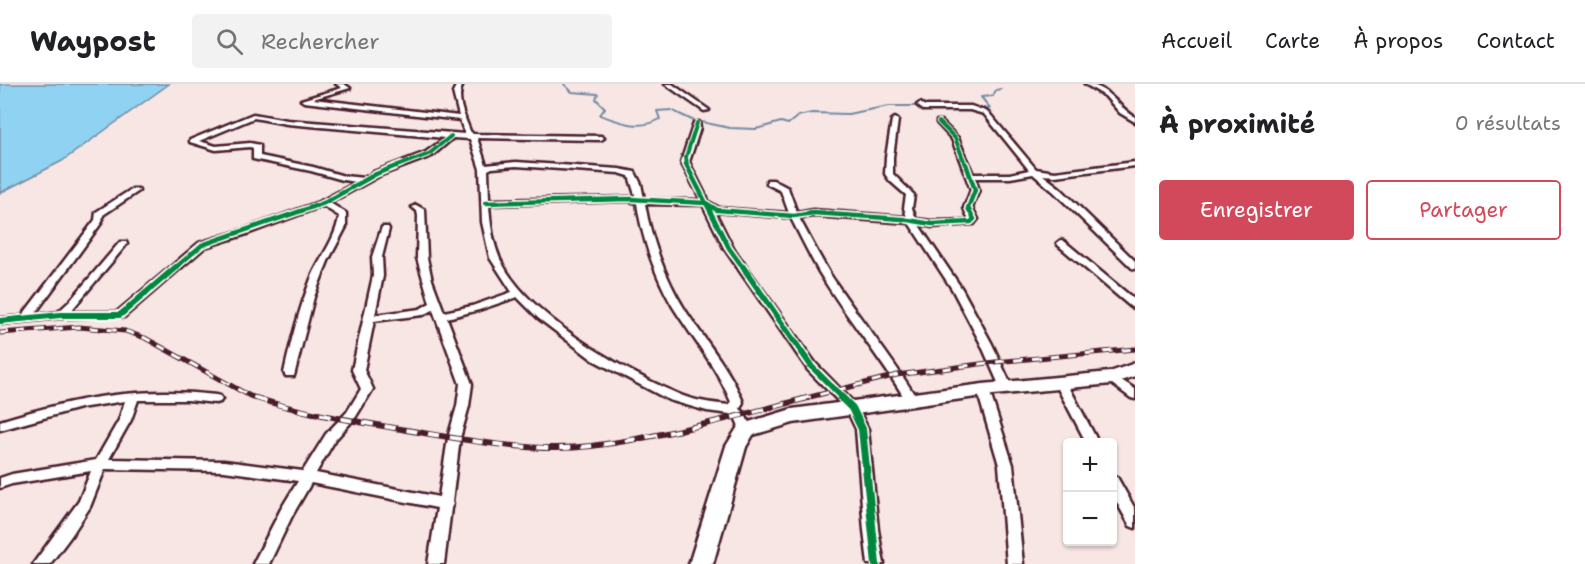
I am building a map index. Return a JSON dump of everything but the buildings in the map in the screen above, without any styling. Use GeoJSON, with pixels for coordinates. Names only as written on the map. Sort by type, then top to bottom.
{"type":"FeatureCollection","features":[{"type":"Feature","properties":{"kind":"main road"},"geometry":{"type":"LineString","coordinates":[[701,564],[736,446],[746,430],[792,416],[1006,387],[1112,378],[1135,369]]}},
{"type":"Feature","properties":{"kind":"street"},"geometry":{"type":"LineString","coordinates":[[339,84],[347,88],[304,100],[464,119]]}},
{"type":"Feature","properties":{"kind":"street"},"geometry":{"type":"LineString","coordinates":[[460,84],[456,92],[458,105],[467,132],[472,137],[484,169],[486,222],[495,258],[519,293],[542,316],[597,357],[673,397],[734,410],[740,415],[746,430]]}},
{"type":"Feature","properties":{"kind":"street"},"geometry":{"type":"LineString","coordinates":[[668,84],[706,110]]}},
{"type":"Feature","properties":{"kind":"street"},"geometry":{"type":"LineString","coordinates":[[1088,84],[1107,95],[1122,112],[1135,120]]}},
{"type":"Feature","properties":{"kind":"street"},"geometry":{"type":"LineString","coordinates":[[921,106],[971,108],[983,111],[1034,171],[1057,190],[1135,266]]}},
{"type":"Feature","properties":{"kind":"street"},"geometry":{"type":"LineString","coordinates":[[363,180],[343,178],[256,157],[257,147],[250,145],[216,148],[192,141],[253,116],[287,122],[451,136],[601,138]]}},
{"type":"Feature","properties":{"kind":"street"},"geometry":{"type":"LineString","coordinates":[[895,120],[893,144],[886,167],[889,175],[910,195],[908,208],[914,221],[949,276],[986,344],[1006,387]]}},
{"type":"Feature","properties":{"kind":"street"},"geometry":{"type":"LineString","coordinates":[[485,203],[553,199],[629,199],[706,203],[717,210],[794,216],[813,213],[933,224],[973,221],[968,208],[975,190],[971,176],[955,138],[939,122]]}},
{"type":"Feature","properties":{"kind":"street"},"geometry":{"type":"LineString","coordinates":[[697,123],[696,131],[686,150],[685,162],[729,248],[812,368],[852,408],[862,429],[876,564]]}},
{"type":"Feature","properties":{"kind":"street"},"geometry":{"type":"LineString","coordinates":[[0,321],[61,315],[120,315],[202,244],[235,235],[324,203],[363,180],[429,154],[451,136]]}},
{"type":"Feature","properties":{"kind":"street"},"geometry":{"type":"LineString","coordinates":[[484,169],[491,166],[516,164],[633,174],[638,184],[655,255],[670,292],[681,312],[729,381],[737,402],[734,410]]}},
{"type":"Feature","properties":{"kind":"street"},"geometry":{"type":"LineString","coordinates":[[971,176],[1010,176],[1034,171],[1055,174],[1135,164]]}},
{"type":"Feature","properties":{"kind":"street"},"geometry":{"type":"LineString","coordinates":[[770,182],[785,190],[794,216],[824,272],[897,375],[911,399]]}},
{"type":"Feature","properties":{"kind":"street"},"geometry":{"type":"LineString","coordinates":[[25,319],[99,220],[99,214],[135,191]]}},
{"type":"Feature","properties":{"kind":"street"},"geometry":{"type":"LineString","coordinates":[[290,373],[301,321],[309,297],[342,227],[343,215],[324,203]]}},
{"type":"Feature","properties":{"kind":"street"},"geometry":{"type":"LineString","coordinates":[[416,207],[421,210],[422,256],[438,310],[466,384],[463,406],[454,438],[436,564]]}},
{"type":"Feature","properties":{"kind":"street"},"geometry":{"type":"LineString","coordinates":[[261,564],[286,513],[330,438],[351,415],[367,389],[358,370],[378,276],[378,257],[385,230]]}},
{"type":"Feature","properties":{"kind":"street"},"geometry":{"type":"LineString","coordinates":[[1061,243],[1135,305]]}},
{"type":"Feature","properties":{"kind":"street"},"geometry":{"type":"LineString","coordinates":[[61,315],[74,304],[123,244]]}},
{"type":"Feature","properties":{"kind":"street"},"geometry":{"type":"LineString","coordinates":[[368,319],[483,306],[519,293]]}},
{"type":"Feature","properties":{"kind":"street"},"geometry":{"type":"LineString","coordinates":[[1112,378],[1135,395]]}},
{"type":"Feature","properties":{"kind":"street"},"geometry":{"type":"LineString","coordinates":[[1061,383],[1090,438]]}},
{"type":"Feature","properties":{"kind":"street"},"geometry":{"type":"LineString","coordinates":[[982,390],[1006,465],[1015,564]]}},
{"type":"Feature","properties":{"kind":"street"},"geometry":{"type":"LineString","coordinates":[[0,426],[98,400],[169,394],[216,399]]}},
{"type":"Feature","properties":{"kind":"street"},"geometry":{"type":"LineString","coordinates":[[41,564],[85,503],[99,464],[125,420],[133,396]]}},
{"type":"Feature","properties":{"kind":"street"},"geometry":{"type":"LineString","coordinates":[[0,483],[99,464],[224,466],[309,477],[446,504]]}},
{"type":"Feature","properties":{"kind":"street"},"geometry":{"type":"LineString","coordinates":[[1117,488],[1135,522]]}},
{"type":"Feature","properties":{"kind":"water"},"geometry":{"type":"Polygon","coordinates":[[[0,84],[169,84],[62,161],[0,193],[0,84]]]}},
{"type":"Feature","properties":{"kind":"waterway"},"geometry":{"type":"LineString","coordinates":[[564,84],[572,92],[598,94],[596,99],[605,108],[600,115],[622,123],[638,125],[660,119],[657,111],[671,110],[692,120],[730,128],[756,129],[781,122],[788,124],[798,116],[812,113],[848,114],[889,106],[969,106]]}},
{"type":"Feature","properties":{"kind":"waterway"},"geometry":{"type":"LineString","coordinates":[[975,108],[990,108],[981,97],[993,96],[996,90],[1001,89]]}},
{"type":"Feature","properties":{"kind":"railway"},"geometry":{"type":"LineString","coordinates":[[0,333],[79,327],[125,331],[145,338],[250,396],[260,399]]}},
{"type":"Feature","properties":{"kind":"railway"},"geometry":{"type":"LineString","coordinates":[[802,399],[897,375],[995,362],[1135,349]]}},
{"type":"Feature","properties":{"kind":"railway"},"geometry":{"type":"LineString","coordinates":[[256,398],[312,413],[452,438],[545,448],[591,446],[646,437],[808,398]]}},
{"type":"Feature","properties":{"kind":"cycle path"},"geometry":{"type":"LineString","coordinates":[[485,203],[629,199],[706,203],[717,210],[794,216],[813,213],[902,219],[932,224],[971,222],[974,219],[968,208],[975,190],[973,183],[955,138],[939,122]]}},
{"type":"Feature","properties":{"kind":"cycle path"},"geometry":{"type":"LineString","coordinates":[[697,123],[685,162],[729,248],[812,367],[852,408],[862,429],[876,564]]}},
{"type":"Feature","properties":{"kind":"cycle path"},"geometry":{"type":"LineString","coordinates":[[0,321],[61,315],[120,315],[202,245],[324,203],[376,174],[429,154],[451,136]]}}]}
